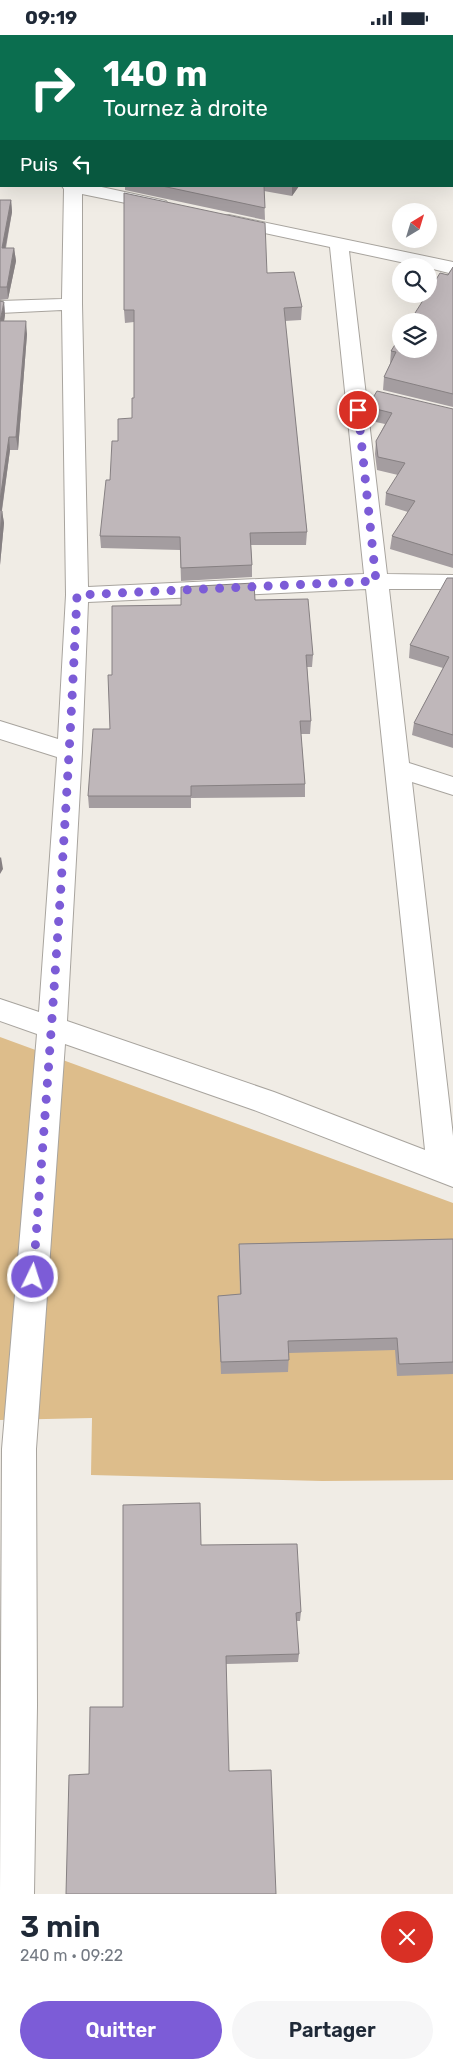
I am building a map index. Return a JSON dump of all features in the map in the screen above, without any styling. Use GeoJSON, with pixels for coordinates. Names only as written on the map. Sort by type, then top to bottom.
{"type":"FeatureCollection","features":[{"type":"Feature","properties":{"kind":"street"},"geometry":{"type":"LineString","coordinates":[[14,1894],[19,1705],[10,1449],[52,1029],[70,752],[77,595],[72,187],[177,209]]}},
{"type":"Feature","properties":{"kind":"street"},"geometry":{"type":"LineString","coordinates":[[215,217],[453,268]]}},
{"type":"Feature","properties":{"kind":"street"},"geometry":{"type":"LineString","coordinates":[[0,1010],[264,1101],[447,1172],[396,768],[376,581],[365,394],[339,243]]}},
{"type":"Feature","properties":{"kind":"street"},"geometry":{"type":"LineString","coordinates":[[0,307],[72,304]]}},
{"type":"Feature","properties":{"kind":"street"},"geometry":{"type":"LineString","coordinates":[[77,595],[376,581],[453,582]]}},
{"type":"Feature","properties":{"kind":"street"},"geometry":{"type":"LineString","coordinates":[[0,731],[70,752]]}},
{"type":"Feature","properties":{"kind":"street"},"geometry":{"type":"LineString","coordinates":[[396,768],[453,786]]}},
{"type":"Feature","properties":{"kind":"shaded area"},"geometry":{"type":"Polygon","coordinates":[[[0,1037],[453,1203],[453,1480],[322,1481],[91,1475],[92,1418],[0,1420],[0,1037]]]}},
{"type":"Feature","properties":{"kind":"building"},"geometry":{"type":"Polygon","coordinates":[[[167,187],[264,187],[265,208],[167,187]]]}},
{"type":"Feature","properties":{"kind":"building"},"geometry":{"type":"Polygon","coordinates":[[[124,193],[265,223],[267,273],[294,272],[302,307],[284,308],[307,532],[250,533],[252,565],[181,568],[180,537],[100,536],[106,480],[110,480],[112,441],[118,441],[118,419],[132,418],[132,398],[134,398],[134,310],[124,310],[124,193]]]}},
{"type":"Feature","properties":{"kind":"building"},"geometry":{"type":"Polygon","coordinates":[[[0,200],[11,200],[2,248],[14,248],[7,287],[0,287],[0,200]]]}},
{"type":"Feature","properties":{"kind":"building"},"geometry":{"type":"Polygon","coordinates":[[[453,267],[453,394],[384,377],[393,358],[437,358],[437,313],[415,313],[421,303],[437,303],[437,278],[440,273],[448,275],[453,267]]]}},
{"type":"Feature","properties":{"kind":"building"},"geometry":{"type":"Polygon","coordinates":[[[0,301],[4,302],[0,321],[0,301]]]}},
{"type":"Feature","properties":{"kind":"building"},"geometry":{"type":"Polygon","coordinates":[[[0,321],[26,321],[16,437],[9,437],[0,500],[0,321]]]}},
{"type":"Feature","properties":{"kind":"building"},"geometry":{"type":"Polygon","coordinates":[[[377,391],[453,409],[453,555],[392,536],[415,501],[386,493],[405,463],[378,457],[376,441],[392,413],[372,408],[371,401],[377,391]]]}},
{"type":"Feature","properties":{"kind":"building"},"geometry":{"type":"Polygon","coordinates":[[[0,510],[2,511],[0,535],[0,510]]]}},
{"type":"Feature","properties":{"kind":"building"},"geometry":{"type":"Polygon","coordinates":[[[447,578],[453,578],[453,735],[414,723],[449,657],[410,645],[447,578]]]}},
{"type":"Feature","properties":{"kind":"building"},"geometry":{"type":"Polygon","coordinates":[[[254,583],[255,600],[308,599],[313,655],[306,655],[311,721],[300,721],[305,784],[191,786],[191,796],[88,796],[93,729],[110,729],[108,675],[112,675],[112,606],[181,605],[181,587],[254,583]]]}},
{"type":"Feature","properties":{"kind":"building"},"geometry":{"type":"Polygon","coordinates":[[[453,1239],[453,1362],[399,1364],[397,1338],[288,1341],[289,1360],[221,1362],[218,1296],[241,1294],[239,1244],[453,1239]]]}},
{"type":"Feature","properties":{"kind":"building"},"geometry":{"type":"Polygon","coordinates":[[[200,1503],[201,1545],[297,1544],[301,1612],[296,1613],[299,1654],[226,1656],[229,1771],[271,1770],[276,1894],[66,1894],[69,1775],[89,1774],[90,1707],[123,1707],[123,1505],[200,1503]]]}},
{"type":"Feature","properties":{"kind":"route"},"geometry":{"type":"LineString","coordinates":[[33,1277],[55,989],[70,752],[77,595],[376,581],[358,410]]}}]}
